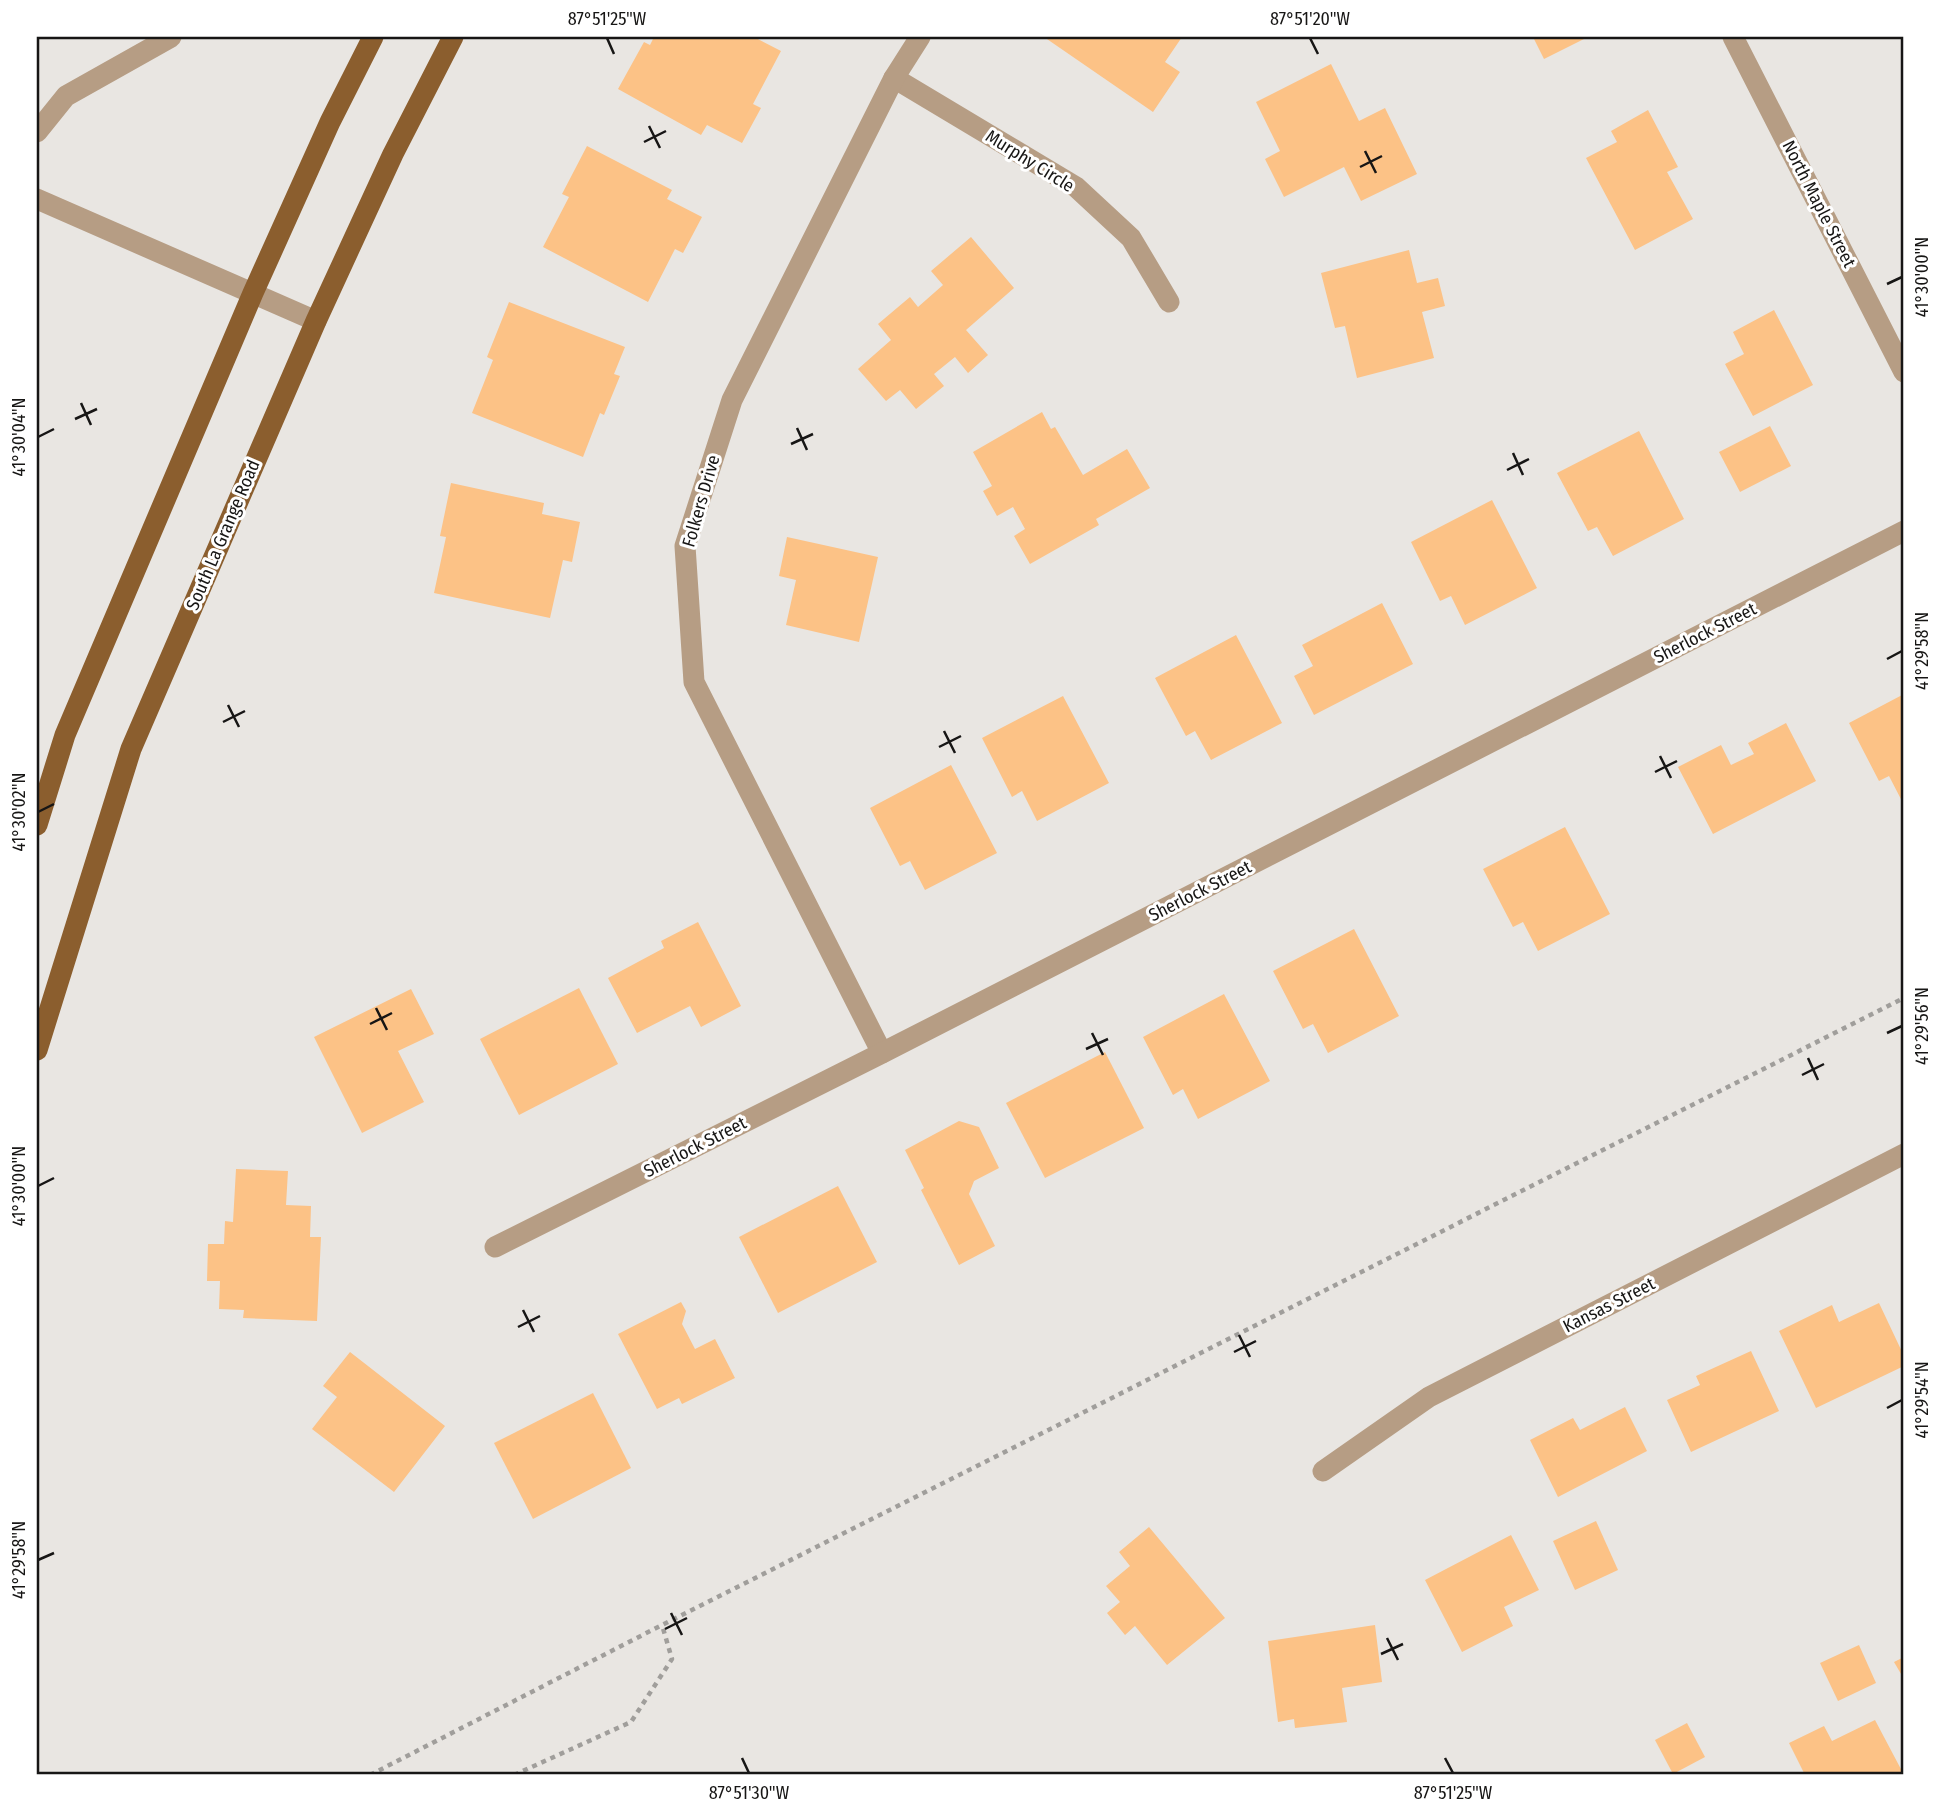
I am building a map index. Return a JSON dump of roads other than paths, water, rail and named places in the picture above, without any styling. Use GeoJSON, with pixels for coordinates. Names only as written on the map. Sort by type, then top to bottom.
{"type":"FeatureCollection","features":[{"type":"Feature","properties":{"kind":"main road"},"geometry":{"type":"LineString","coordinates":[[37,825],[65,735],[253,293],[330,122],[373,37]]}},
{"type":"Feature","properties":{"kind":"main road","name":"South La Grange Road"},"geometry":{"type":"LineString","coordinates":[[37,1050],[131,749],[316,321],[393,154],[453,37]]}},
{"type":"Feature","properties":{"kind":"street"},"geometry":{"type":"LineString","coordinates":[[37,132],[66,96],[170,37]]}},
{"type":"Feature","properties":{"kind":"street","name":"Folkers Drive"},"geometry":{"type":"LineString","coordinates":[[882,1053],[694,682],[685,546],[732,400],[894,78],[920,37]]}},
{"type":"Feature","properties":{"kind":"street","name":"North Maple Street"},"geometry":{"type":"LineString","coordinates":[[1733,37],[1904,372]]}},
{"type":"Feature","properties":{"kind":"street","name":"Murphy Circle"},"geometry":{"type":"LineString","coordinates":[[894,78],[1076,187],[1131,238],[1169,302]]}},
{"type":"Feature","properties":{"kind":"street"},"geometry":{"type":"LineString","coordinates":[[37,199],[316,321]]}},
{"type":"Feature","properties":{"kind":"street","name":"Sherlock Street"},"geometry":{"type":"LineString","coordinates":[[495,1247],[882,1053],[1904,531]]}},
{"type":"Feature","properties":{"kind":"street","name":"Kansas Street"},"geometry":{"type":"LineString","coordinates":[[1323,1471],[1429,1397],[1904,1154]]}}]}
